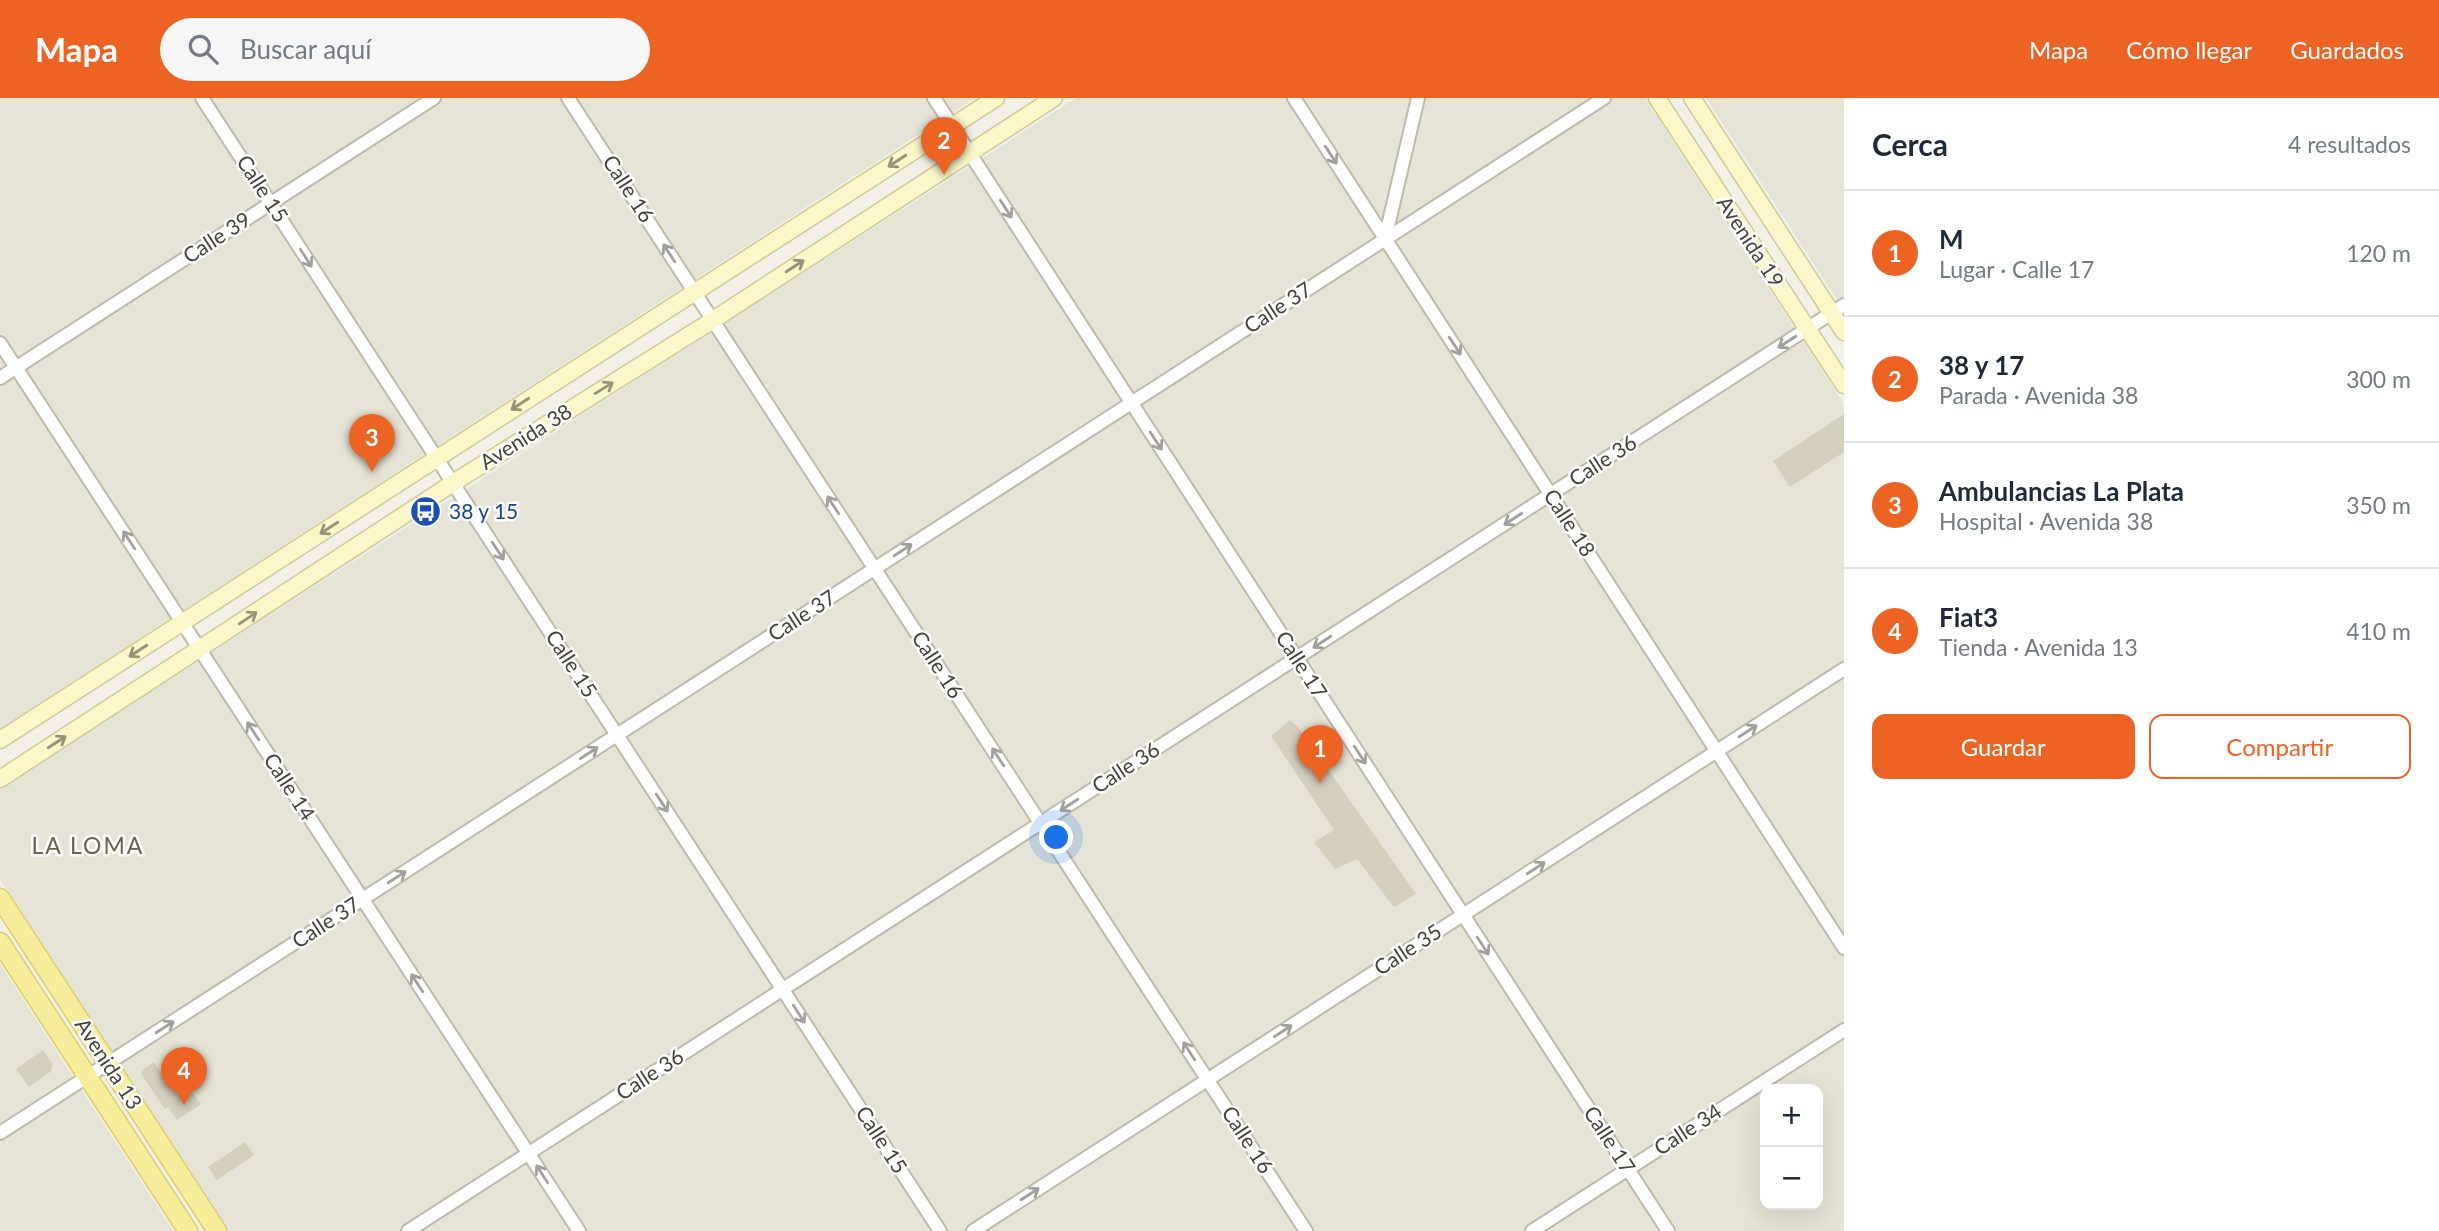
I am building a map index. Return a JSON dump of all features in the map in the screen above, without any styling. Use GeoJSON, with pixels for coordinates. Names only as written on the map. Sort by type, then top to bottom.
{"type":"FeatureCollection","features":[{"type":"Feature","properties":{"kind":"main road","name":"Avenida 38"},"geometry":{"type":"LineString","coordinates":[[0,740],[996,98]]}},
{"type":"Feature","properties":{"kind":"main road","name":"Avenida 38"},"geometry":{"type":"LineString","coordinates":[[0,779],[453,482],[713,320],[1054,98]]}},
{"type":"Feature","properties":{"kind":"main road","name":"Avenida 19"},"geometry":{"type":"LineString","coordinates":[[1657,98],[1844,385]]}},
{"type":"Feature","properties":{"kind":"main road","name":"Avenida 19"},"geometry":{"type":"LineString","coordinates":[[1692,98],[1838,309],[1844,332]]}},
{"type":"Feature","properties":{"kind":"main road","name":"Avenida 13"},"geometry":{"type":"LineString","coordinates":[[0,898],[217,1231]]}},
{"type":"Feature","properties":{"kind":"main road","name":"Avenida 13"},"geometry":{"type":"LineString","coordinates":[[0,942],[188,1231]]}},
{"type":"Feature","properties":{"kind":"street","name":"Calle 15"},"geometry":{"type":"LineString","coordinates":[[202,98],[940,1231]]}},
{"type":"Feature","properties":{"kind":"street","name":"Calle 39"},"geometry":{"type":"LineString","coordinates":[[0,378],[434,98]]}},
{"type":"Feature","properties":{"kind":"street","name":"Calle 16"},"geometry":{"type":"LineString","coordinates":[[568,98],[1306,1231]]}},
{"type":"Feature","properties":{"kind":"street","name":"Calle 17"},"geometry":{"type":"LineString","coordinates":[[934,98],[1668,1231]]}},
{"type":"Feature","properties":{"kind":"street","name":"Calle 18"},"geometry":{"type":"LineString","coordinates":[[1294,98],[1844,948]]}},
{"type":"Feature","properties":{"kind":"street"},"geometry":{"type":"LineString","coordinates":[[1385,239],[1418,98]]}},
{"type":"Feature","properties":{"kind":"street","name":"Calle 37"},"geometry":{"type":"LineString","coordinates":[[0,1133],[1604,98]]}},
{"type":"Feature","properties":{"kind":"street","name":"Calle 36"},"geometry":{"type":"LineString","coordinates":[[408,1231],[1838,309]]}},
{"type":"Feature","properties":{"kind":"street","name":"Calle 14"},"geometry":{"type":"LineString","coordinates":[[0,343],[579,1231]]}},
{"type":"Feature","properties":{"kind":"street","name":"Calle 35"},"geometry":{"type":"LineString","coordinates":[[973,1231],[1844,669]]}},
{"type":"Feature","properties":{"kind":"street","name":"Calle 34"},"geometry":{"type":"LineString","coordinates":[[1532,1231],[1844,1030]]}},
{"type":"Feature","properties":{"kind":"shaded area"},"geometry":{"type":"Polygon","coordinates":[[[0,98],[975,98],[0,729],[0,98]]]}},
{"type":"Feature","properties":{"kind":"shaded area"},"geometry":{"type":"Polygon","coordinates":[[[1076,98],[1645,98],[1844,404],[1844,1231],[224,1231],[0,879],[0,788],[1076,98]]]}},
{"type":"Feature","properties":{"kind":"shaded area"},"geometry":{"type":"Polygon","coordinates":[[[1706,98],[1844,98],[1844,310],[1706,98]]]}},
{"type":"Feature","properties":{"kind":"shaded area"},"geometry":{"type":"Polygon","coordinates":[[[0,964],[173,1231],[0,1231],[0,964]]]}},
{"type":"Feature","properties":{"kind":"building"},"geometry":{"type":"Polygon","coordinates":[[[1844,414],[1844,452],[1790,487],[1773,461],[1844,414]]]}},
{"type":"Feature","properties":{"kind":"building"},"geometry":{"type":"Polygon","coordinates":[[[1290,720],[1297,726],[1416,894],[1394,907],[1357,859],[1335,869],[1314,842],[1334,830],[1271,736],[1290,720]]]}},
{"type":"Feature","properties":{"kind":"building"},"geometry":{"type":"Polygon","coordinates":[[[43,1050],[53,1065],[50,1072],[29,1087],[16,1069],[43,1050]]]}},
{"type":"Feature","properties":{"kind":"building"},"geometry":{"type":"Polygon","coordinates":[[[154,1062],[167,1081],[172,1077],[184,1096],[191,1091],[201,1104],[177,1120],[168,1107],[165,1109],[141,1074],[154,1062]]]}},
{"type":"Feature","properties":{"kind":"building"},"geometry":{"type":"Polygon","coordinates":[[[245,1142],[254,1155],[217,1180],[208,1167],[245,1142]]]}},
{"type":"Feature","properties":{"kind":"place","name":"38 y 17"},"geometry":{"type":"Point","coordinates":[944,175]}},
{"type":"Feature","properties":{"kind":"place","name":"Ambulancias La Plata"},"geometry":{"type":"Point","coordinates":[372,472]}},
{"type":"Feature","properties":{"kind":"place","name":"38 y 15"},"geometry":{"type":"Point","coordinates":[426,512]}},
{"type":"Feature","properties":{"kind":"place","name":"M"},"geometry":{"type":"Point","coordinates":[1320,783]}},
{"type":"Feature","properties":{"kind":"place","name":"Fiat3"},"geometry":{"type":"Point","coordinates":[184,1105]}},
{"type":"Feature","properties":{"kind":"district","name":"LA LOMA"},"geometry":{"type":"Point","coordinates":[88,846]}}]}
